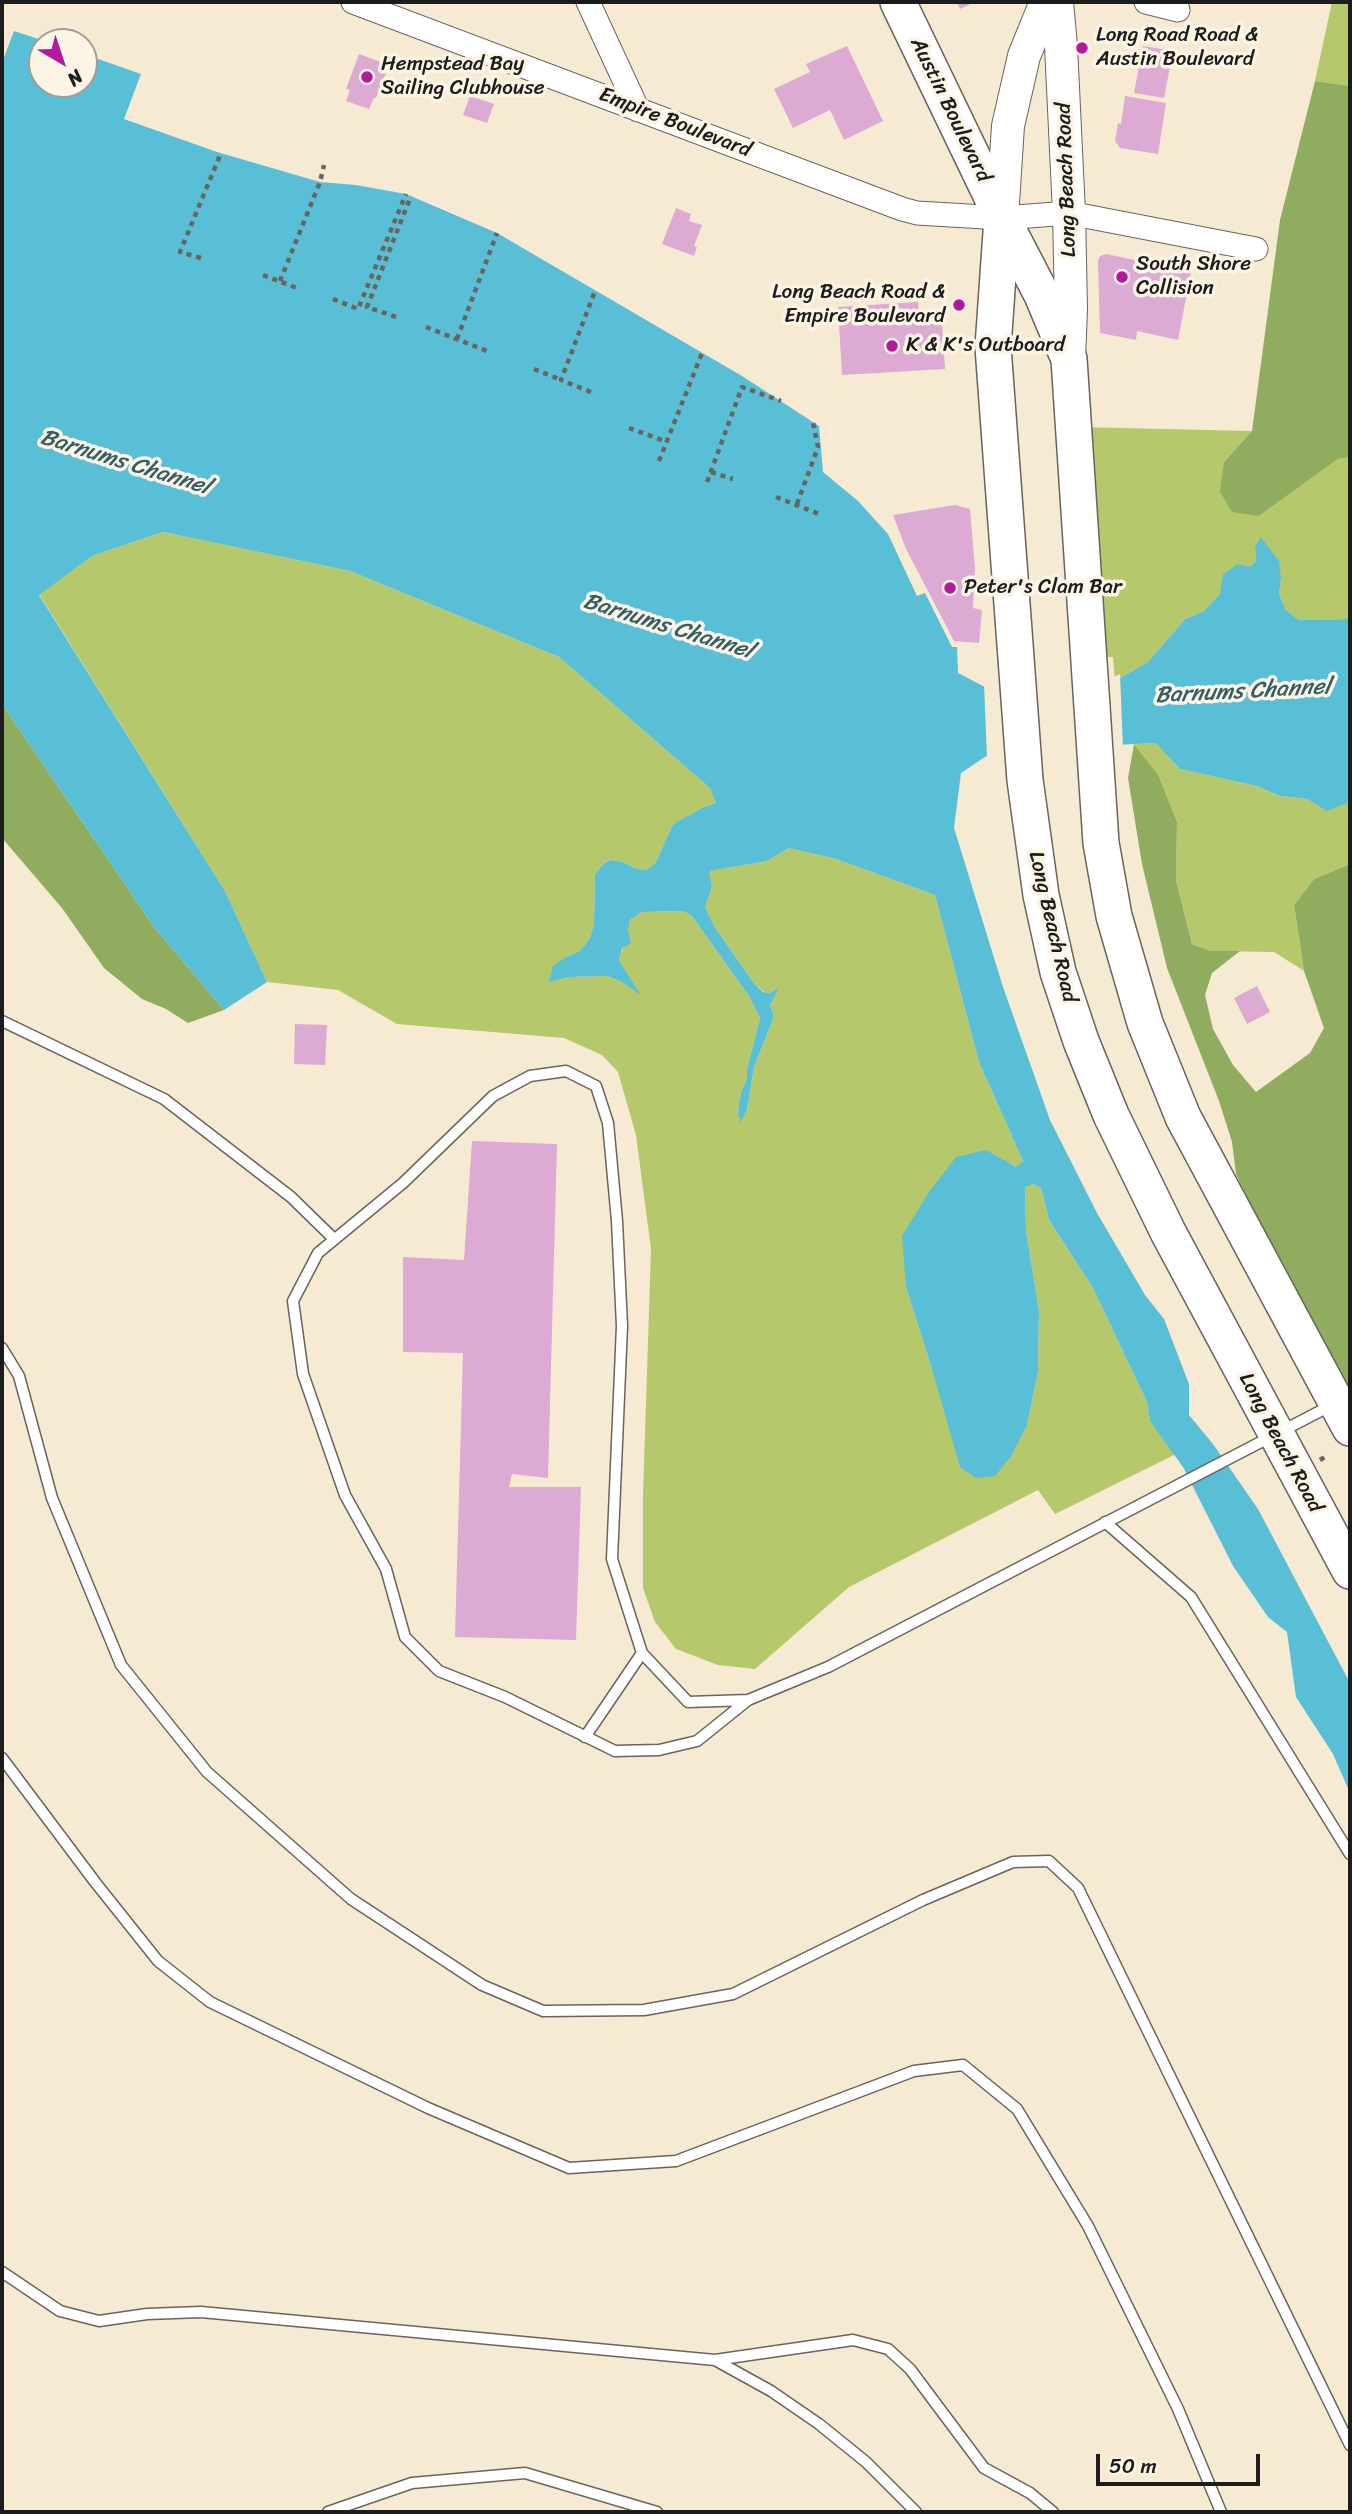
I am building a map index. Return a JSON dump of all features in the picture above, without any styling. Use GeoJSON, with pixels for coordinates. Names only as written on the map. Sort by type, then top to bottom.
{"type":"FeatureCollection","features":[{"type":"Feature","properties":{"kind":"main road","name":"Austin Boulevard"},"geometry":{"type":"LineString","coordinates":[[898,2],[1002,218]]}},
{"type":"Feature","properties":{"kind":"main road","name":"Long Beach Road"},"geometry":{"type":"LineString","coordinates":[[1046,2],[1024,56],[1008,126],[993,346],[1025,780],[1041,895],[1058,972],[1081,1041],[1111,1115],[1168,1233],[1350,1571]]}},
{"type":"Feature","properties":{"kind":"main road","name":"Long Beach Road"},"geometry":{"type":"LineString","coordinates":[[1057,2],[1069,213],[1069,359],[1101,843],[1114,916],[1145,1023],[1183,1117],[1343,1415]]}},
{"type":"Feature","properties":{"kind":"main road","name":"Long Beach Road"},"geometry":{"type":"LineString","coordinates":[[1002,218],[1042,295],[1069,359]]}},
{"type":"Feature","properties":{"kind":"street","name":"Empire Boulevard"},"geometry":{"type":"LineString","coordinates":[[353,2],[916,213],[1002,218],[1069,213],[1256,248]]}},
{"type":"Feature","properties":{"kind":"street"},"geometry":{"type":"LineString","coordinates":[[588,2],[638,110]]}},
{"type":"Feature","properties":{"kind":"street"},"geometry":{"type":"LineString","coordinates":[[1146,2],[1178,9]]}},
{"type":"Feature","properties":{"kind":"lane"},"geometry":{"type":"LineString","coordinates":[[2,1021],[164,1099],[290,1197],[334,1239]]}},
{"type":"Feature","properties":{"kind":"lane"},"geometry":{"type":"LineString","coordinates":[[748,1700],[688,1702],[642,1653],[612,1559],[622,1326],[617,1221],[608,1123],[596,1086],[566,1071],[530,1076],[493,1096],[403,1183],[317,1253],[293,1301],[303,1374],[345,1495],[386,1569],[405,1637],[439,1671],[505,1697],[615,1751],[659,1750],[697,1741],[748,1700],[828,1667],[1238,1454],[1276,1436],[1343,1415]]}},
{"type":"Feature","properties":{"kind":"lane"},"geometry":{"type":"LineString","coordinates":[[2,1348],[19,1376],[52,1498],[121,1665],[207,1772],[351,1899],[482,1985],[543,2011],[644,2010],[733,1994],[923,1900],[1013,1862],[1049,1861],[1078,1888],[1350,2445]]}},
{"type":"Feature","properties":{"kind":"lane"},"geometry":{"type":"LineString","coordinates":[[1105,1522],[1191,1597],[1350,1854]]}},
{"type":"Feature","properties":{"kind":"lane"},"geometry":{"type":"LineString","coordinates":[[585,1737],[642,1653]]}},
{"type":"Feature","properties":{"kind":"lane"},"geometry":{"type":"LineString","coordinates":[[2,1758],[158,1961],[210,2002],[428,2108],[569,2168],[676,2161],[914,2071],[963,2065],[1017,2109],[1088,2226],[1178,2409],[1221,2512]]}},
{"type":"Feature","properties":{"kind":"lane"},"geometry":{"type":"LineString","coordinates":[[2,2272],[60,2311],[99,2321],[147,2314],[201,2312],[715,2360],[853,2340],[888,2349],[910,2369],[984,2468],[1030,2493],[1053,2512]]}},
{"type":"Feature","properties":{"kind":"lane"},"geometry":{"type":"LineString","coordinates":[[715,2360],[771,2391],[819,2424],[866,2462],[916,2512]]}},
{"type":"Feature","properties":{"kind":"lane"},"geometry":{"type":"LineString","coordinates":[[328,2512],[412,2483],[525,2473],[657,2512]]}},
{"type":"Feature","properties":{"kind":"path"},"geometry":{"type":"LineString","coordinates":[[201,258],[180,252],[221,153]]}},
{"type":"Feature","properties":{"kind":"path"},"geometry":{"type":"LineString","coordinates":[[280,281],[324,166]]}},
{"type":"Feature","properties":{"kind":"path"},"geometry":{"type":"LineString","coordinates":[[333,299],[358,309],[409,195],[367,307],[396,317]]}},
{"type":"Feature","properties":{"kind":"path"},"geometry":{"type":"LineString","coordinates":[[457,339],[497,233]]}},
{"type":"Feature","properties":{"kind":"path"},"geometry":{"type":"LineString","coordinates":[[263,275],[297,288]]}},
{"type":"Feature","properties":{"kind":"path"},"geometry":{"type":"LineString","coordinates":[[561,380],[595,290]]}},
{"type":"Feature","properties":{"kind":"path"},"geometry":{"type":"LineString","coordinates":[[426,327],[487,351]]}},
{"type":"Feature","properties":{"kind":"path"},"geometry":{"type":"LineString","coordinates":[[659,461],[702,353]]}},
{"type":"Feature","properties":{"kind":"path"},"geometry":{"type":"LineString","coordinates":[[534,369],[591,391]]}},
{"type":"Feature","properties":{"kind":"path"},"geometry":{"type":"LineString","coordinates":[[707,482],[742,387],[781,401]]}},
{"type":"Feature","properties":{"kind":"path"},"geometry":{"type":"LineString","coordinates":[[797,504],[818,447],[813,422]]}},
{"type":"Feature","properties":{"kind":"path"},"geometry":{"type":"LineString","coordinates":[[629,428],[667,442]]}},
{"type":"Feature","properties":{"kind":"path"},"geometry":{"type":"LineString","coordinates":[[711,472],[733,479]]}},
{"type":"Feature","properties":{"kind":"path"},"geometry":{"type":"LineString","coordinates":[[776,497],[819,514]]}},
{"type":"Feature","properties":{"kind":"green space"},"geometry":{"type":"Polygon","coordinates":[[[1332,2],[1350,2],[1350,86],[1315,81],[1332,2]]]}},
{"type":"Feature","properties":{"kind":"green space"},"geometry":{"type":"Polygon","coordinates":[[[1315,81],[1350,86],[1350,457],[1338,459],[1259,516],[1232,512],[1220,492],[1224,462],[1252,431],[1280,220],[1315,81]]]}},
{"type":"Feature","properties":{"kind":"green space"},"geometry":{"type":"Polygon","coordinates":[[[1078,427],[1252,431],[1224,462],[1259,516],[1338,459],[1350,457],[1350,619],[1299,620],[1286,610],[1279,594],[1281,579],[1255,547],[1256,561],[1250,568],[1238,564],[1220,594],[1204,611],[1185,619],[1148,662],[1115,681],[1113,657],[1094,657],[1078,427]]]}},
{"type":"Feature","properties":{"kind":"green space"},"geometry":{"type":"Polygon","coordinates":[[[163,532],[350,571],[559,657],[710,788],[716,803],[673,824],[656,862],[647,870],[611,860],[603,864],[595,874],[594,924],[590,938],[580,951],[566,957],[550,981],[569,977],[607,976],[622,982],[619,961],[630,920],[642,912],[685,911],[692,916],[749,996],[760,1018],[747,1079],[741,1092],[738,1110],[740,1122],[747,1110],[754,1067],[772,1022],[774,1014],[770,1007],[776,990],[764,992],[753,982],[714,926],[705,907],[712,888],[708,871],[767,861],[789,848],[836,859],[935,895],[979,1062],[1023,1161],[1017,1167],[1002,1160],[906,1287],[932,1369],[1027,1425],[1038,1372],[1039,1310],[1026,1231],[1025,1186],[1033,1184],[1041,1188],[1049,1220],[1093,1288],[1147,1402],[1150,1421],[1176,1454],[1055,1514],[1038,1490],[849,1587],[755,1669],[718,1665],[676,1649],[655,1622],[643,1588],[643,1495],[651,1249],[636,1135],[618,1072],[602,1055],[564,1038],[397,1024],[338,990],[267,982],[225,891],[39,594],[92,556],[163,532]]]}},
{"type":"Feature","properties":{"kind":"green space"},"geometry":{"type":"Polygon","coordinates":[[[2,704],[154,927],[224,1010],[188,1023],[166,1009],[142,999],[104,968],[62,908],[2,838],[2,704]]]}},
{"type":"Feature","properties":{"kind":"green space"},"geometry":{"type":"Polygon","coordinates":[[[1157,743],[1180,769],[1257,786],[1280,796],[1307,799],[1327,810],[1350,802],[1350,864],[1314,879],[1294,905],[1304,971],[1274,952],[1211,951],[1192,944],[1176,880],[1177,822],[1158,776],[1134,744],[1157,743]]]}},
{"type":"Feature","properties":{"kind":"green space"},"geometry":{"type":"Polygon","coordinates":[[[1134,744],[1158,775],[1177,822],[1176,880],[1192,944],[1211,951],[1240,951],[1212,973],[1205,995],[1213,1029],[1233,1065],[1256,1092],[1310,1053],[1324,1028],[1304,971],[1294,905],[1314,879],[1350,864],[1350,1403],[1327,1365],[1236,1174],[1232,1142],[1219,1101],[1167,968],[1142,864],[1128,778],[1134,744]]]}},
{"type":"Feature","properties":{"kind":"water","name":"Barnums Channel"},"geometry":{"type":"Polygon","coordinates":[[[14,31],[28,36],[28,98],[98,98],[98,59],[141,74],[124,119],[217,152],[320,182],[406,194],[497,233],[742,376],[819,426],[823,472],[858,501],[888,534],[917,596],[925,593],[952,647],[957,647],[958,673],[983,686],[1115,681],[1148,662],[1185,619],[1204,611],[1220,594],[1223,574],[1238,564],[1250,567],[1256,561],[1255,547],[1261,537],[1279,561],[1279,594],[1286,610],[1299,620],[1350,619],[1350,802],[1327,811],[1307,799],[1280,796],[1257,786],[1180,769],[1156,743],[994,751],[961,773],[954,828],[1003,987],[1050,1120],[1097,1213],[1145,1295],[1164,1319],[1189,1384],[1189,1415],[1213,1444],[1258,1509],[1350,1683],[1350,1793],[1333,1754],[1296,1697],[1287,1632],[1268,1617],[1233,1566],[1183,1467],[1150,1421],[1147,1402],[1093,1288],[1049,1220],[1041,1188],[1033,1184],[1025,1187],[1026,1231],[1039,1310],[1038,1372],[1027,1425],[1011,1456],[995,1476],[976,1478],[960,1467],[906,1287],[902,1236],[929,1192],[956,1157],[986,1150],[1016,1167],[1023,1161],[979,1062],[935,895],[836,859],[789,848],[767,861],[709,871],[712,888],[705,907],[714,926],[763,992],[769,993],[778,989],[770,1006],[774,1015],[754,1067],[747,1110],[740,1123],[738,1110],[741,1092],[747,1079],[760,1018],[749,996],[692,916],[684,911],[642,912],[630,920],[628,930],[631,943],[622,948],[619,961],[641,995],[607,976],[569,977],[549,982],[553,966],[580,951],[590,938],[594,924],[595,874],[603,864],[611,860],[647,870],[656,862],[673,824],[716,803],[710,788],[559,657],[350,571],[163,532],[92,556],[39,595],[225,891],[267,982],[224,1010],[154,927],[2,704],[2,63],[14,31]]]}},
{"type":"Feature","properties":{"kind":"pier"},"geometry":{"type":"Polygon","coordinates":[[[1120,674],[1123,748],[995,754],[987,759],[984,683],[1114,677],[1120,674]]]}},
{"type":"Feature","properties":{"kind":"building"},"geometry":{"type":"Polygon","coordinates":[[[957,2],[975,2],[960,9],[957,2]]]}},
{"type":"Feature","properties":{"kind":"building"},"geometry":{"type":"Polygon","coordinates":[[[847,46],[883,121],[844,140],[830,110],[793,128],[774,89],[810,72],[806,64],[847,46]]]}},
{"type":"Feature","properties":{"kind":"building"},"geometry":{"type":"Polygon","coordinates":[[[1143,46],[1173,51],[1164,98],[1134,93],[1143,46]]]}},
{"type":"Feature","properties":{"kind":"building","name":"Hempstead Bay Sailing Clubhouse"},"geometry":{"type":"Polygon","coordinates":[[[359,54],[389,65],[369,109],[346,101],[350,90],[346,89],[359,54]]]}},
{"type":"Feature","properties":{"kind":"building"},"geometry":{"type":"Polygon","coordinates":[[[470,96],[494,104],[487,123],[463,115],[470,96]]]}},
{"type":"Feature","properties":{"kind":"building"},"geometry":{"type":"Polygon","coordinates":[[[1125,96],[1166,103],[1158,154],[1120,148],[1115,141],[1118,123],[1121,124],[1125,96]]]}},
{"type":"Feature","properties":{"kind":"building"},"geometry":{"type":"Polygon","coordinates":[[[676,208],[691,214],[689,221],[702,225],[694,246],[697,247],[694,256],[662,244],[676,208]]]}},
{"type":"Feature","properties":{"kind":"building"},"geometry":{"type":"Polygon","coordinates":[[[1106,254],[1191,272],[1178,340],[1137,331],[1136,340],[1100,333],[1098,261],[1100,256],[1106,254]]]}},
{"type":"Feature","properties":{"kind":"building","name":"K & K's Outboard"},"geometry":{"type":"Polygon","coordinates":[[[918,302],[920,324],[942,323],[945,369],[842,375],[838,307],[918,302]]]}},
{"type":"Feature","properties":{"kind":"building","name":"Peter's Clam Bar"},"geometry":{"type":"Polygon","coordinates":[[[955,505],[970,509],[975,569],[973,608],[982,610],[979,643],[954,641],[906,549],[893,515],[955,505]]]}},
{"type":"Feature","properties":{"kind":"building"},"geometry":{"type":"Polygon","coordinates":[[[1257,986],[1270,1012],[1247,1024],[1234,998],[1257,986]]]}},
{"type":"Feature","properties":{"kind":"building"},"geometry":{"type":"Polygon","coordinates":[[[295,1024],[327,1025],[325,1065],[294,1064],[295,1024]]]}},
{"type":"Feature","properties":{"kind":"building"},"geometry":{"type":"Polygon","coordinates":[[[472,1141],[557,1144],[548,1478],[512,1474],[509,1487],[581,1487],[576,1640],[455,1637],[463,1353],[403,1352],[403,1257],[464,1260],[472,1141]]]}},
{"type":"Feature","properties":{"kind":"place","name":"Long Road Road & Austin Boulevard"},"geometry":{"type":"Point","coordinates":[1082,48]}},
{"type":"Feature","properties":{"kind":"place","name":"Hempstead Bay Sailing Clubhouse"},"geometry":{"type":"Point","coordinates":[367,77]}},
{"type":"Feature","properties":{"kind":"place","name":"South Shore Collision"},"geometry":{"type":"Point","coordinates":[1122,277]}},
{"type":"Feature","properties":{"kind":"place","name":"Long Beach Road & Empire Boulevard"},"geometry":{"type":"Point","coordinates":[959,305]}},
{"type":"Feature","properties":{"kind":"place","name":"K & K's Outboard"},"geometry":{"type":"Point","coordinates":[892,346]}},
{"type":"Feature","properties":{"kind":"place","name":"Peter's Clam Bar"},"geometry":{"type":"Point","coordinates":[950,588]}}]}
